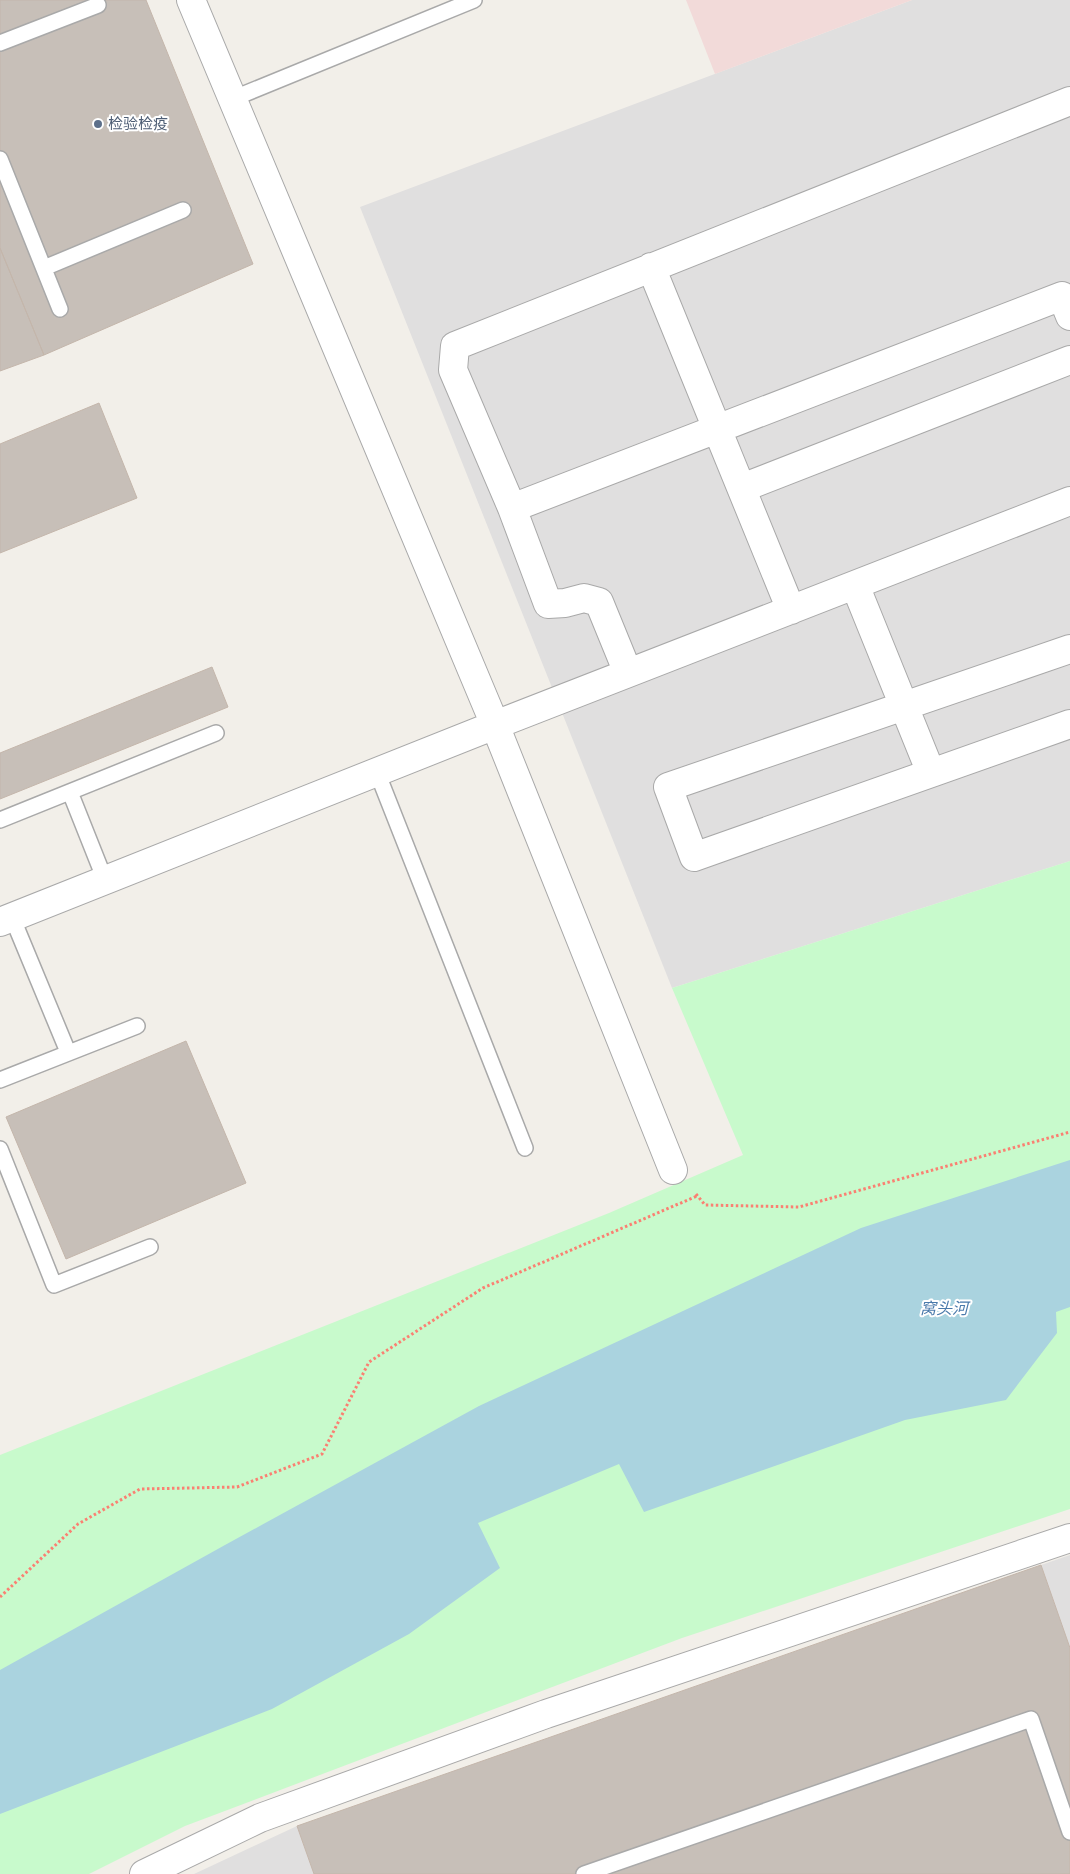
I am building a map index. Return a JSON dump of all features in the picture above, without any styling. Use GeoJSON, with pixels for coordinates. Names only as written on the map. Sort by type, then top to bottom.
{"type":"FeatureCollection","features":[{"type":"Feature","properties":{"kind":"street"},"geometry":{"type":"LineString","coordinates":[[191,0],[495,725],[673,1170]]}},
{"type":"Feature","properties":{"kind":"street"},"geometry":{"type":"LineString","coordinates":[[628,673],[599,602],[584,598],[566,603],[548,604],[512,508],[453,370],[455,346],[1070,101]]}},
{"type":"Feature","properties":{"kind":"street"},"geometry":{"type":"LineString","coordinates":[[651,267],[791,610]]}},
{"type":"Feature","properties":{"kind":"street"},"geometry":{"type":"LineString","coordinates":[[512,508],[1062,296],[1070,316]]}},
{"type":"Feature","properties":{"kind":"street"},"geometry":{"type":"LineString","coordinates":[[742,488],[1070,360]]}},
{"type":"Feature","properties":{"kind":"street"},"geometry":{"type":"LineString","coordinates":[[6,920],[495,725],[1070,501]]}},
{"type":"Feature","properties":{"kind":"street"},"geometry":{"type":"LineString","coordinates":[[855,585],[931,773]]}},
{"type":"Feature","properties":{"kind":"street"},"geometry":{"type":"LineString","coordinates":[[1070,649],[668,787],[694,857],[1070,724]]}},
{"type":"Feature","properties":{"kind":"street"},"geometry":{"type":"LineString","coordinates":[[144,1874],[260,1818],[546,1714],[1070,1538]]}},
{"type":"Feature","properties":{"kind":"lane"},"geometry":{"type":"LineString","coordinates":[[232,99],[474,0]]}},
{"type":"Feature","properties":{"kind":"lane"},"geometry":{"type":"LineString","coordinates":[[0,44],[98,4]]}},
{"type":"Feature","properties":{"kind":"lane"},"geometry":{"type":"LineString","coordinates":[[0,160],[60,309]]}},
{"type":"Feature","properties":{"kind":"lane"},"geometry":{"type":"LineString","coordinates":[[44,268],[183,210]]}},
{"type":"Feature","properties":{"kind":"lane"},"geometry":{"type":"LineString","coordinates":[[0,820],[216,733]]}},
{"type":"Feature","properties":{"kind":"lane"},"geometry":{"type":"LineString","coordinates":[[377,772],[525,1148]]}},
{"type":"Feature","properties":{"kind":"lane"},"geometry":{"type":"LineString","coordinates":[[70,792],[105,880]]}},
{"type":"Feature","properties":{"kind":"lane"},"geometry":{"type":"LineString","coordinates":[[6,920],[68,1052]]}},
{"type":"Feature","properties":{"kind":"lane"},"geometry":{"type":"LineString","coordinates":[[0,1080],[137,1026]]}},
{"type":"Feature","properties":{"kind":"lane"},"geometry":{"type":"LineString","coordinates":[[0,1149],[54,1285],[150,1247]]}},
{"type":"Feature","properties":{"kind":"lane"},"geometry":{"type":"LineString","coordinates":[[584,1874],[1031,1720],[1070,1832]]}},
{"type":"Feature","properties":{"kind":"path"},"geometry":{"type":"LineString","coordinates":[[673,1170],[705,1205],[799,1207],[1070,1132]]}},
{"type":"Feature","properties":{"kind":"path"},"geometry":{"type":"LineString","coordinates":[[0,1597],[78,1524],[140,1489],[237,1487],[322,1454],[370,1362],[483,1288],[697,1196]]}},
{"type":"Feature","properties":{"kind":"shaded area"},"geometry":{"type":"Polygon","coordinates":[[[686,0],[912,0],[715,74],[686,0]]]}},
{"type":"Feature","properties":{"kind":"shaded area"},"geometry":{"type":"Polygon","coordinates":[[[912,0],[1070,0],[1070,861],[672,988],[360,207],[912,0]]]}},
{"type":"Feature","properties":{"kind":"shaded area"},"geometry":{"type":"Polygon","coordinates":[[[1070,1555],[1070,1648],[1041,1565],[1070,1555]]]}},
{"type":"Feature","properties":{"kind":"shaded area"},"geometry":{"type":"Polygon","coordinates":[[[297,1826],[314,1874],[194,1874],[297,1826]]]}},
{"type":"Feature","properties":{"kind":"green space"},"geometry":{"type":"Polygon","coordinates":[[[1070,861],[1070,1509],[682,1638],[185,1826],[89,1874],[0,1874],[0,1455],[609,1213],[743,1155],[672,988],[1070,861]]]}},
{"type":"Feature","properties":{"kind":"water","name":"窝头河"},"geometry":{"type":"Polygon","coordinates":[[[1070,1160],[1070,1307],[1056,1312],[1057,1333],[1006,1400],[905,1420],[644,1512],[619,1464],[478,1523],[500,1568],[409,1634],[272,1709],[0,1814],[0,1670],[479,1406],[861,1228],[1070,1160]]]}},
{"type":"Feature","properties":{"kind":"building","name":"检验检疫"},"geometry":{"type":"Polygon","coordinates":[[[0,0],[146,0],[253,264],[44,355],[0,248],[0,0]]]}},
{"type":"Feature","properties":{"kind":"building"},"geometry":{"type":"Polygon","coordinates":[[[0,248],[44,355],[0,371],[0,248]]]}},
{"type":"Feature","properties":{"kind":"building"},"geometry":{"type":"Polygon","coordinates":[[[99,403],[137,498],[0,553],[0,444],[99,403]]]}},
{"type":"Feature","properties":{"kind":"building"},"geometry":{"type":"Polygon","coordinates":[[[212,667],[228,707],[0,799],[0,753],[212,667]]]}},
{"type":"Feature","properties":{"kind":"building"},"geometry":{"type":"Polygon","coordinates":[[[186,1041],[246,1183],[66,1259],[6,1117],[186,1041]]]}},
{"type":"Feature","properties":{"kind":"building"},"geometry":{"type":"Polygon","coordinates":[[[1041,1565],[1070,1648],[1070,1874],[314,1874],[297,1826],[1041,1565]]]}},
{"type":"Feature","properties":{"kind":"place","name":"检验检疫"},"geometry":{"type":"Point","coordinates":[98,124]}}]}
